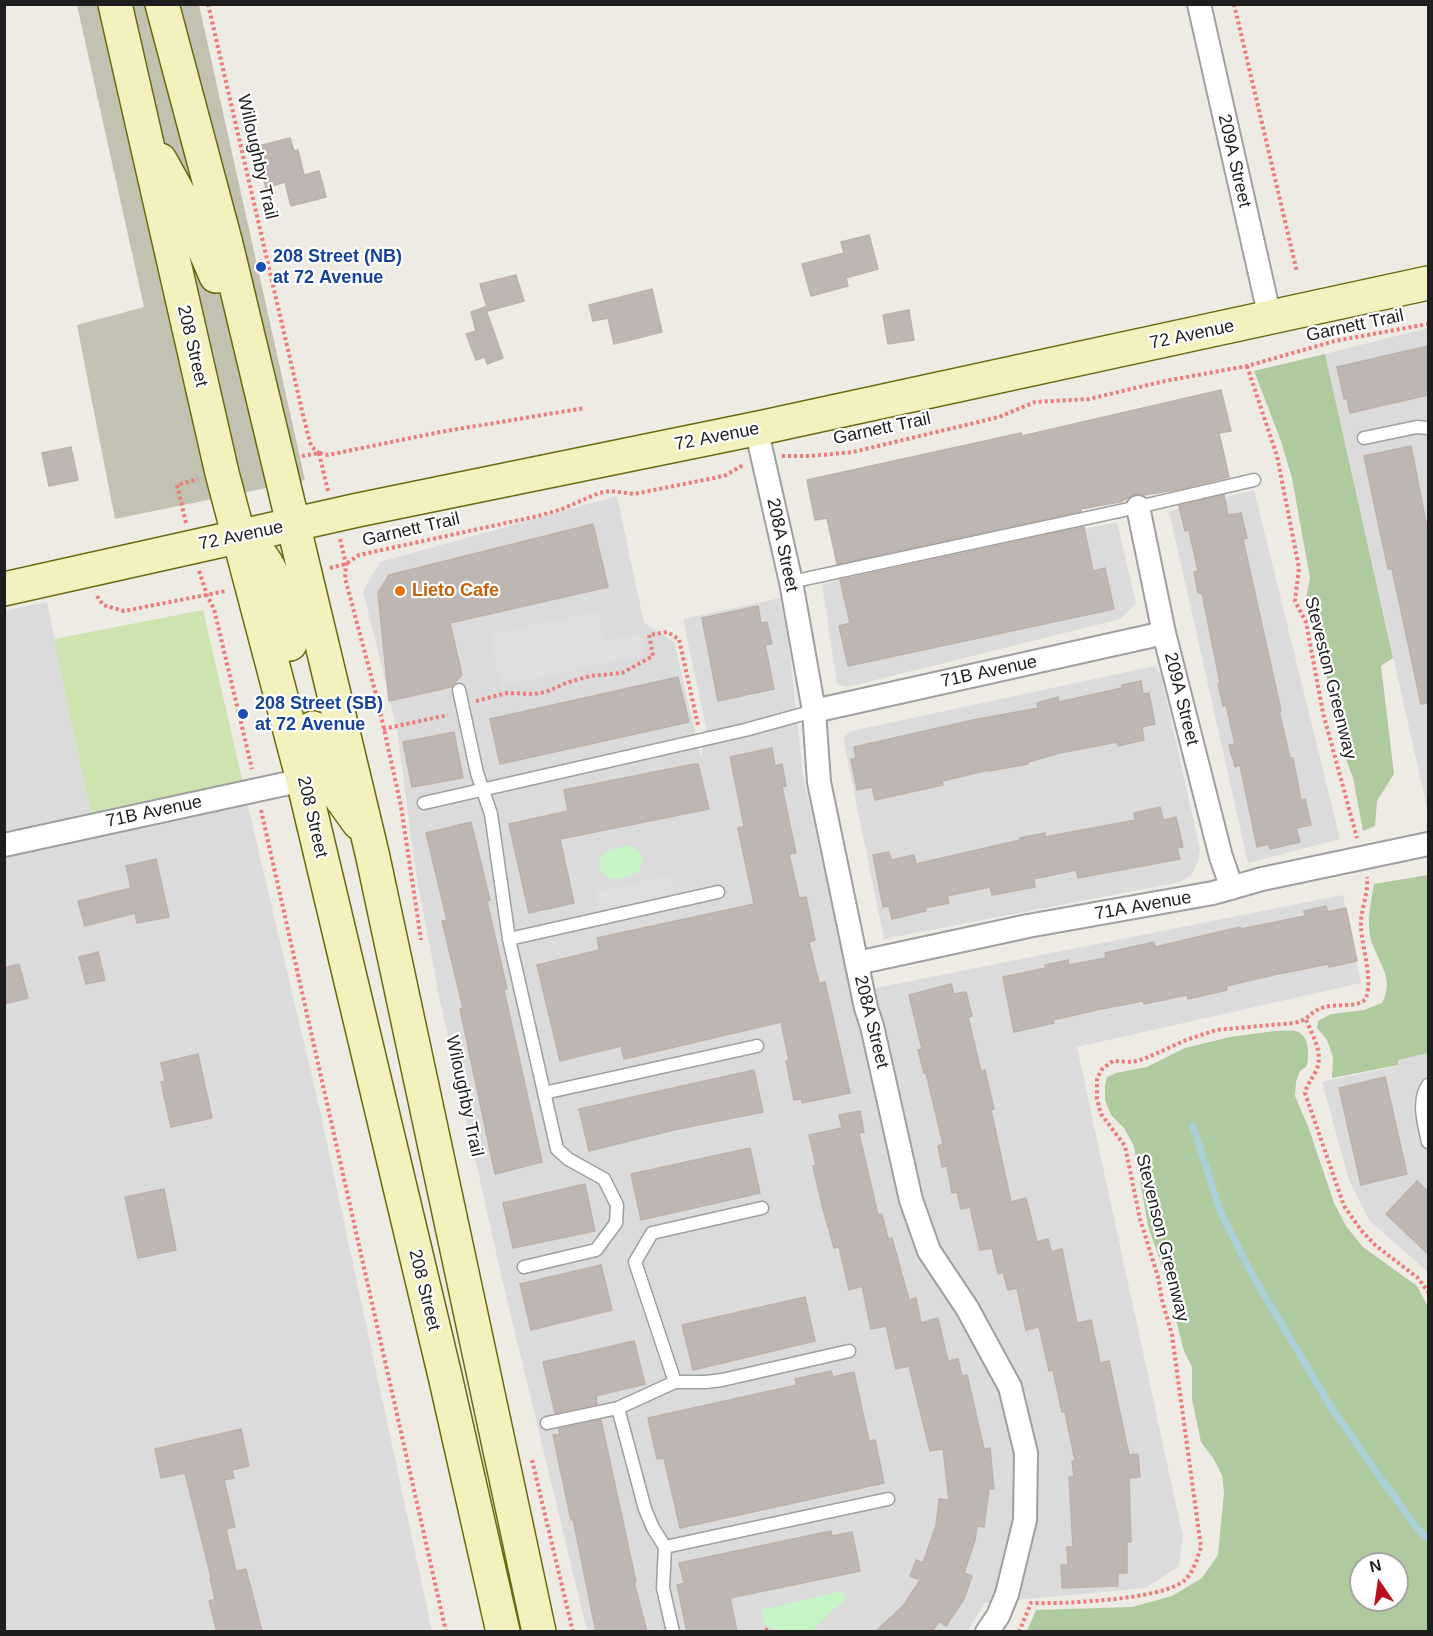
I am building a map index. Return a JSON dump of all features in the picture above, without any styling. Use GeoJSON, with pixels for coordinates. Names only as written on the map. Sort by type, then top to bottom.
{"type":"FeatureCollection","features":[{"type":"Feature","properties":{"kind":"main road","name":"208 Street"},"geometry":{"type":"LineString","coordinates":[[115,4],[237,536],[303,780],[445,1376],[502,1632]]}},
{"type":"Feature","properties":{"kind":"main road"},"geometry":{"type":"LineString","coordinates":[[162,4],[226,244],[372,853],[539,1632]]}},
{"type":"Feature","properties":{"kind":"main road"},"geometry":{"type":"LineString","coordinates":[[143,128],[187,209],[219,282],[260,465],[277,500],[293,525]]}},
{"type":"Feature","properties":{"kind":"main road","name":"72 Avenue"},"geometry":{"type":"LineString","coordinates":[[4,589],[293,525],[760,443],[1270,318],[1428,283]]}},
{"type":"Feature","properties":{"kind":"main road"},"geometry":{"type":"LineString","coordinates":[[237,536],[259,552],[269,568],[322,763],[344,805],[357,819],[372,853]]}},
{"type":"Feature","properties":{"kind":"street","name":"209A Street"},"geometry":{"type":"LineString","coordinates":[[1199,4],[1270,318]]}},
{"type":"Feature","properties":{"kind":"street","name":"208A Street"},"geometry":{"type":"LineString","coordinates":[[760,443],[791,582],[814,711],[819,782],[911,1200],[929,1251],[967,1308],[1010,1387],[1026,1454],[1025,1520],[1007,1594],[998,1616],[987,1632]]}},
{"type":"Feature","properties":{"kind":"street","name":"209A Street"},"geometry":{"type":"LineString","coordinates":[[1138,507],[1164,633],[1221,856],[1232,888]]}},
{"type":"Feature","properties":{"kind":"street","name":"71B Avenue"},"geometry":{"type":"LineString","coordinates":[[814,711],[1164,633]]}},
{"type":"Feature","properties":{"kind":"street","name":"71B Avenue"},"geometry":{"type":"LineString","coordinates":[[4,845],[303,780]]}},
{"type":"Feature","properties":{"kind":"street","name":"71A Avenue"},"geometry":{"type":"LineString","coordinates":[[857,963],[1029,926],[1232,888],[1262,879],[1428,844]]}},
{"type":"Feature","properties":{"kind":"lane"},"geometry":{"type":"LineString","coordinates":[[1364,438],[1417,427],[1428,428]]}},
{"type":"Feature","properties":{"kind":"lane"},"geometry":{"type":"LineString","coordinates":[[791,582],[1254,480]]}},
{"type":"Feature","properties":{"kind":"lane"},"geometry":{"type":"LineString","coordinates":[[459,690],[477,773],[491,814],[509,939],[557,1149],[568,1159],[604,1179],[617,1205],[616,1223],[596,1250],[524,1267]]}},
{"type":"Feature","properties":{"kind":"lane"},"geometry":{"type":"LineString","coordinates":[[424,802],[745,730],[814,711]]}},
{"type":"Feature","properties":{"kind":"lane"},"geometry":{"type":"LineString","coordinates":[[509,939],[718,892]]}},
{"type":"Feature","properties":{"kind":"lane"},"geometry":{"type":"LineString","coordinates":[[544,1093],[757,1047]]}},
{"type":"Feature","properties":{"kind":"lane"},"geometry":{"type":"LineString","coordinates":[[1428,1085],[1424,1091],[1422,1110],[1428,1142]]}},
{"type":"Feature","properties":{"kind":"lane"},"geometry":{"type":"LineString","coordinates":[[675,1382],[635,1262],[652,1233],[762,1208]]}},
{"type":"Feature","properties":{"kind":"lane"},"geometry":{"type":"LineString","coordinates":[[547,1423],[618,1408],[675,1382],[722,1380],[849,1351]]}},
{"type":"Feature","properties":{"kind":"lane"},"geometry":{"type":"LineString","coordinates":[[618,1408],[645,1509],[665,1547],[663,1588],[672,1632]]}},
{"type":"Feature","properties":{"kind":"lane"},"geometry":{"type":"LineString","coordinates":[[665,1547],[888,1499]]}},
{"type":"Feature","properties":{"kind":"path","name":"Willoughby Trail"},"geometry":{"type":"LineString","coordinates":[[208,4],[303,415],[312,446],[318,453],[328,455],[441,432],[585,408]]}},
{"type":"Feature","properties":{"kind":"path"},"geometry":{"type":"LineString","coordinates":[[1234,4],[1297,272]]}},
{"type":"Feature","properties":{"kind":"path","name":"Garnett Trail"},"geometry":{"type":"LineString","coordinates":[[383,729],[345,578],[346,564],[359,555],[551,512],[599,493],[611,491],[634,494],[726,475],[747,463],[760,443],[853,452],[999,417],[1035,402],[1089,399],[1165,381],[1246,366],[1335,341],[1428,324]]}},
{"type":"Feature","properties":{"kind":"path","name":"Steveston Greenway"},"geometry":{"type":"LineString","coordinates":[[1246,366],[1277,456],[1299,568],[1295,601],[1306,622],[1323,713],[1362,857]]}},
{"type":"Feature","properties":{"kind":"path"},"geometry":{"type":"LineString","coordinates":[[83,572],[103,605],[124,611],[207,595],[214,609],[253,774]]}},
{"type":"Feature","properties":{"kind":"path"},"geometry":{"type":"LineString","coordinates":[[422,945],[401,806],[383,729],[453,714],[477,700],[499,694],[546,692],[590,675],[613,675],[632,670],[653,656],[649,635],[667,632],[679,639],[699,729]]}},
{"type":"Feature","properties":{"kind":"path"},"geometry":{"type":"LineString","coordinates":[[259,803],[446,1632]]}},
{"type":"Feature","properties":{"kind":"path","name":"Stevenson Greenway"},"geometry":{"type":"LineString","coordinates":[[1019,1632],[1031,1603],[1061,1604],[1149,1595],[1184,1581],[1195,1567],[1201,1547],[1172,1335],[1158,1277],[1140,1219],[1125,1146],[1101,1114],[1097,1099],[1097,1080],[1101,1070],[1113,1061],[1132,1062],[1144,1059],[1186,1040],[1216,1030],[1306,1020],[1314,1011],[1325,1006],[1361,1002],[1368,996],[1369,987],[1360,921],[1367,888],[1362,857]]}},
{"type":"Feature","properties":{"kind":"path"},"geometry":{"type":"LineString","coordinates":[[1306,1020],[1318,1050],[1319,1061],[1305,1093],[1344,1206],[1375,1245],[1418,1278],[1428,1292]]}},
{"type":"Feature","properties":{"kind":"path"},"geometry":{"type":"LineString","coordinates":[[532,1460],[573,1632]]}},
{"type":"Feature","properties":{"kind":"path"},"geometry":{"type":"LineString","coordinates":[[765,1629],[771,1632]]}},
{"type":"Feature","properties":{"kind":"shaded area"},"geometry":{"type":"Polygon","coordinates":[[[77,5],[199,5],[305,480],[115,519],[77,325],[144,307],[77,5]]]}},
{"type":"Feature","properties":{"kind":"shaded area"},"geometry":{"type":"Polygon","coordinates":[[[1428,328],[1428,812],[1325,354],[1428,328]]]}},
{"type":"Feature","properties":{"kind":"shaded area"},"geometry":{"type":"Polygon","coordinates":[[[1254,490],[1340,839],[1248,863],[1169,511],[1254,490]]]}},
{"type":"Feature","properties":{"kind":"shaded area"},"geometry":{"type":"Polygon","coordinates":[[[617,496],[644,623],[674,642],[701,758],[706,727],[683,619],[780,598],[789,645],[803,775],[851,993],[1343,895],[1361,983],[1077,1047],[1183,1537],[1179,1566],[1146,1588],[985,1603],[967,1631],[587,1631],[502,1279],[440,1001],[416,873],[397,729],[363,591],[380,562],[617,496]]]}},
{"type":"Feature","properties":{"kind":"shaded area"},"geometry":{"type":"Polygon","coordinates":[[[1117,522],[1136,603],[1121,619],[847,687],[837,684],[822,584],[1117,522]]]}},
{"type":"Feature","properties":{"kind":"shaded area"},"geometry":{"type":"Polygon","coordinates":[[[47,602],[92,818],[247,802],[321,1115],[432,1631],[5,1631],[4,611],[47,602]]]}},
{"type":"Feature","properties":{"kind":"shaded area"},"geometry":{"type":"Polygon","coordinates":[[[597,611],[603,640],[642,633],[647,654],[501,687],[490,635],[597,611]]]}},
{"type":"Feature","properties":{"kind":"shaded area"},"geometry":{"type":"Polygon","coordinates":[[[1155,666],[1161,676],[1200,849],[1198,861],[1191,875],[1180,882],[884,939],[844,743],[845,736],[852,731],[1155,666]]]}},
{"type":"Feature","properties":{"kind":"shaded area"},"geometry":{"type":"Polygon","coordinates":[[[669,875],[673,893],[600,910],[595,892],[669,875]]]}},
{"type":"Feature","properties":{"kind":"shaded area"},"geometry":{"type":"Polygon","coordinates":[[[1428,1053],[1428,1272],[1369,1220],[1349,1180],[1322,1082],[1398,1066],[1398,1060],[1428,1053]]]}},
{"type":"Feature","properties":{"kind":"green space"},"geometry":{"type":"Polygon","coordinates":[[[1325,354],[1393,658],[1381,666],[1394,774],[1377,801],[1375,826],[1363,831],[1353,778],[1343,751],[1329,698],[1325,661],[1316,625],[1308,609],[1306,598],[1310,578],[1292,478],[1281,441],[1254,371],[1325,354]]]}},
{"type":"Feature","properties":{"kind":"green space"},"geometry":{"type":"Polygon","coordinates":[[[203,610],[243,783],[92,818],[54,639],[203,610]]]}},
{"type":"Feature","properties":{"kind":"green space"},"geometry":{"type":"Polygon","coordinates":[[[633,846],[642,854],[643,861],[639,872],[616,879],[606,876],[599,867],[604,853],[633,846]]]}},
{"type":"Feature","properties":{"kind":"green space"},"geometry":{"type":"Polygon","coordinates":[[[1428,875],[1428,1053],[1398,1060],[1398,1065],[1332,1078],[1333,1057],[1327,1040],[1317,1028],[1318,1021],[1331,1014],[1364,1010],[1382,1003],[1386,994],[1384,969],[1369,930],[1374,884],[1428,875]]]}},
{"type":"Feature","properties":{"kind":"green space"},"geometry":{"type":"Polygon","coordinates":[[[1275,1031],[1295,1031],[1303,1036],[1306,1040],[1308,1061],[1307,1066],[1300,1071],[1295,1096],[1308,1126],[1334,1203],[1346,1226],[1363,1247],[1417,1286],[1428,1307],[1428,1631],[1027,1631],[1036,1610],[1132,1607],[1172,1596],[1202,1578],[1218,1555],[1224,1493],[1222,1475],[1201,1442],[1192,1399],[1192,1367],[1184,1351],[1164,1272],[1148,1226],[1134,1146],[1124,1128],[1111,1115],[1105,1100],[1107,1077],[1147,1067],[1185,1048],[1230,1037],[1275,1031]]]}},
{"type":"Feature","properties":{"kind":"green space"},"geometry":{"type":"Polygon","coordinates":[[[843,1591],[845,1600],[813,1631],[778,1631],[765,1626],[761,1610],[843,1591]]]}},
{"type":"Feature","properties":{"kind":"building"},"geometry":{"type":"Polygon","coordinates":[[[290,138],[294,151],[298,150],[304,175],[319,171],[326,197],[291,206],[285,182],[266,188],[255,147],[290,138]]]}},
{"type":"Feature","properties":{"kind":"building"},"geometry":{"type":"Polygon","coordinates":[[[869,235],[878,269],[846,278],[848,286],[811,296],[802,264],[844,253],[841,242],[869,235]]]}},
{"type":"Feature","properties":{"kind":"building"},"geometry":{"type":"Polygon","coordinates":[[[516,275],[524,301],[488,311],[480,284],[516,275]]]}},
{"type":"Feature","properties":{"kind":"building"},"geometry":{"type":"Polygon","coordinates":[[[652,289],[662,332],[614,344],[608,318],[593,321],[589,305],[652,289]]]}},
{"type":"Feature","properties":{"kind":"building"},"geometry":{"type":"Polygon","coordinates":[[[485,307],[503,358],[487,364],[485,357],[476,360],[466,334],[476,331],[471,312],[485,307]]]}},
{"type":"Feature","properties":{"kind":"building"},"geometry":{"type":"Polygon","coordinates":[[[909,310],[914,340],[888,344],[883,315],[909,310]]]}},
{"type":"Feature","properties":{"kind":"building"},"geometry":{"type":"Polygon","coordinates":[[[1428,346],[1428,395],[1350,413],[1347,398],[1344,399],[1337,367],[1428,346]]]}},
{"type":"Feature","properties":{"kind":"building"},"geometry":{"type":"Polygon","coordinates":[[[1221,390],[1231,431],[1219,433],[1229,477],[1175,490],[1144,495],[1135,494],[1120,502],[837,564],[827,518],[815,520],[807,480],[1021,433],[1022,436],[1221,390]]]}},
{"type":"Feature","properties":{"kind":"building"},"geometry":{"type":"Polygon","coordinates":[[[1411,446],[1428,533],[1428,703],[1421,704],[1392,569],[1388,569],[1364,456],[1411,446]]]}},
{"type":"Feature","properties":{"kind":"building"},"geometry":{"type":"Polygon","coordinates":[[[71,447],[78,480],[49,486],[42,453],[71,447]]]}},
{"type":"Feature","properties":{"kind":"building"},"geometry":{"type":"Polygon","coordinates":[[[1224,495],[1228,515],[1241,513],[1247,538],[1243,539],[1281,711],[1279,711],[1290,758],[1293,758],[1301,800],[1305,799],[1311,825],[1296,828],[1300,842],[1270,849],[1269,844],[1257,847],[1240,765],[1235,767],[1229,745],[1235,744],[1226,705],[1223,706],[1218,684],[1220,683],[1202,593],[1198,593],[1194,572],[1198,571],[1189,530],[1185,531],[1179,506],[1224,495]]]}},
{"type":"Feature","properties":{"kind":"building"},"geometry":{"type":"Polygon","coordinates":[[[593,524],[608,587],[450,623],[462,675],[451,687],[389,701],[378,593],[389,575],[593,524]]]}},
{"type":"Feature","properties":{"kind":"building"},"geometry":{"type":"Polygon","coordinates":[[[1084,527],[1093,571],[1105,568],[1114,609],[848,666],[839,626],[850,623],[840,580],[1084,527]]]}},
{"type":"Feature","properties":{"kind":"building"},"geometry":{"type":"Polygon","coordinates":[[[758,606],[761,623],[767,622],[772,644],[765,645],[774,689],[718,701],[702,618],[758,606]]]}},
{"type":"Feature","properties":{"kind":"building"},"geometry":{"type":"Polygon","coordinates":[[[678,677],[689,722],[500,764],[490,719],[678,677]]]}},
{"type":"Feature","properties":{"kind":"building"},"geometry":{"type":"Polygon","coordinates":[[[1141,681],[1143,694],[1149,693],[1155,724],[1142,727],[1144,740],[1118,746],[1117,742],[1060,753],[1028,762],[1028,764],[942,781],[943,785],[875,800],[872,787],[857,790],[851,759],[856,759],[854,747],[1038,708],[1037,703],[1058,697],[1059,702],[1122,688],[1122,685],[1141,681]]]}},
{"type":"Feature","properties":{"kind":"building"},"geometry":{"type":"Polygon","coordinates":[[[454,732],[463,778],[412,787],[403,742],[454,732]]]}},
{"type":"Feature","properties":{"kind":"building"},"geometry":{"type":"Polygon","coordinates":[[[772,748],[775,766],[782,764],[786,786],[782,787],[796,853],[789,854],[799,898],[806,897],[815,940],[809,942],[819,983],[825,982],[850,1093],[802,1103],[802,1099],[794,1100],[781,1022],[624,1059],[621,1046],[560,1061],[537,965],[599,950],[597,938],[754,904],[738,828],[744,826],[730,757],[772,748]]]}},
{"type":"Feature","properties":{"kind":"building"},"geometry":{"type":"Polygon","coordinates":[[[698,764],[709,809],[560,839],[574,903],[529,913],[509,824],[568,811],[564,790],[698,764]]]}},
{"type":"Feature","properties":{"kind":"building"},"geometry":{"type":"Polygon","coordinates":[[[1160,807],[1163,820],[1176,817],[1183,847],[1177,848],[1180,859],[1078,878],[1076,870],[1034,879],[1035,887],[992,895],[990,887],[947,896],[949,903],[892,919],[889,906],[883,907],[873,855],[889,852],[891,860],[914,855],[916,864],[1020,840],[1020,838],[1045,833],[1045,837],[1135,820],[1134,813],[1160,807]]]}},
{"type":"Feature","properties":{"kind":"building"},"geometry":{"type":"Polygon","coordinates":[[[471,822],[490,900],[487,901],[507,989],[504,990],[542,1162],[495,1174],[460,1009],[463,1008],[442,921],[447,920],[426,833],[471,822]]]}},
{"type":"Feature","properties":{"kind":"building"},"geometry":{"type":"Polygon","coordinates":[[[156,859],[169,917],[137,923],[135,913],[85,926],[78,901],[131,888],[126,866],[156,859]]]}},
{"type":"Feature","properties":{"kind":"building"},"geometry":{"type":"Polygon","coordinates":[[[1326,906],[1328,912],[1346,908],[1357,961],[1329,967],[1328,964],[1269,976],[1226,986],[1227,990],[1188,999],[1187,995],[1144,1004],[1143,1001],[1096,1010],[1014,1032],[1003,977],[1046,968],[1045,965],[1068,960],[1069,965],[1106,958],[1105,953],[1154,942],[1155,947],[1240,927],[1241,929],[1305,916],[1304,911],[1326,906]]]}},
{"type":"Feature","properties":{"kind":"building"},"geometry":{"type":"Polygon","coordinates":[[[98,952],[105,980],[86,984],[79,957],[98,952]]]}},
{"type":"Feature","properties":{"kind":"building"},"geometry":{"type":"Polygon","coordinates":[[[19,964],[28,998],[4,1004],[4,968],[19,964]]]}},
{"type":"Feature","properties":{"kind":"building"},"geometry":{"type":"Polygon","coordinates":[[[951,984],[954,994],[966,992],[972,1016],[968,1017],[981,1071],[985,1070],[994,1109],[991,1110],[1011,1202],[1026,1198],[1037,1242],[1048,1239],[1051,1252],[1062,1249],[1077,1323],[1091,1320],[1100,1363],[1109,1361],[1129,1455],[1138,1454],[1140,1477],[1129,1478],[1131,1542],[1127,1542],[1127,1573],[1118,1573],[1118,1586],[1062,1588],[1061,1565],[1068,1565],[1067,1547],[1073,1547],[1069,1477],[1074,1477],[1072,1461],[1075,1461],[1065,1412],[1062,1412],[1053,1370],[1049,1371],[1039,1327],[1026,1330],[1017,1288],[1008,1290],[1003,1272],[998,1274],[992,1248],[980,1250],[970,1207],[961,1209],[957,1192],[952,1193],[947,1166],[942,1167],[938,1146],[943,1144],[926,1073],[924,1073],[918,1050],[922,1049],[909,995],[951,984]]]}},
{"type":"Feature","properties":{"kind":"building"},"geometry":{"type":"Polygon","coordinates":[[[198,1054],[212,1118],[171,1127],[161,1082],[165,1081],[161,1063],[198,1054]]]}},
{"type":"Feature","properties":{"kind":"building"},"geometry":{"type":"Polygon","coordinates":[[[754,1070],[763,1112],[678,1129],[589,1151],[579,1109],[754,1070]]]}},
{"type":"Feature","properties":{"kind":"building"},"geometry":{"type":"Polygon","coordinates":[[[1385,1077],[1407,1174],[1361,1185],[1339,1088],[1385,1077]]]}},
{"type":"Feature","properties":{"kind":"building"},"geometry":{"type":"Polygon","coordinates":[[[860,1111],[864,1132],[859,1133],[878,1215],[882,1214],[888,1239],[892,1238],[909,1300],[916,1298],[921,1323],[938,1318],[948,1361],[958,1359],[962,1376],[967,1375],[984,1449],[990,1448],[994,1489],[989,1489],[984,1527],[977,1526],[975,1540],[964,1573],[972,1576],[964,1599],[946,1626],[939,1621],[932,1632],[875,1632],[904,1605],[920,1580],[910,1576],[916,1560],[923,1563],[936,1526],[939,1499],[949,1500],[943,1449],[930,1451],[909,1366],[896,1369],[886,1326],[871,1329],[862,1286],[849,1290],[839,1247],[834,1248],[813,1166],[816,1165],[809,1135],[842,1128],[839,1115],[860,1111]]]}},
{"type":"Feature","properties":{"kind":"building"},"geometry":{"type":"Polygon","coordinates":[[[750,1148],[760,1193],[641,1220],[631,1174],[750,1148]]]}},
{"type":"Feature","properties":{"kind":"building"},"geometry":{"type":"Polygon","coordinates":[[[1417,1181],[1428,1192],[1428,1254],[1386,1214],[1417,1181]]]}},
{"type":"Feature","properties":{"kind":"building"},"geometry":{"type":"Polygon","coordinates":[[[585,1184],[595,1231],[513,1248],[503,1203],[585,1184]]]}},
{"type":"Feature","properties":{"kind":"building"},"geometry":{"type":"Polygon","coordinates":[[[164,1189],[176,1250],[138,1258],[125,1197],[164,1189]]]}},
{"type":"Feature","properties":{"kind":"building"},"geometry":{"type":"Polygon","coordinates":[[[601,1265],[612,1310],[531,1330],[520,1284],[601,1265]]]}},
{"type":"Feature","properties":{"kind":"building"},"geometry":{"type":"Polygon","coordinates":[[[805,1297],[815,1341],[693,1370],[682,1325],[805,1297]]]}},
{"type":"Feature","properties":{"kind":"building"},"geometry":{"type":"Polygon","coordinates":[[[634,1341],[645,1384],[596,1396],[597,1404],[555,1413],[543,1362],[634,1341]]]}},
{"type":"Feature","properties":{"kind":"building"},"geometry":{"type":"Polygon","coordinates":[[[831,1371],[833,1377],[854,1372],[869,1441],[875,1440],[884,1483],[680,1528],[664,1458],[657,1459],[648,1418],[797,1385],[795,1379],[831,1371]]]}},
{"type":"Feature","properties":{"kind":"building"},"geometry":{"type":"Polygon","coordinates":[[[601,1420],[636,1582],[634,1582],[647,1632],[596,1632],[573,1519],[571,1520],[553,1435],[560,1434],[559,1429],[601,1420]]]}},
{"type":"Feature","properties":{"kind":"building"},"geometry":{"type":"Polygon","coordinates":[[[241,1429],[249,1466],[232,1470],[234,1478],[224,1480],[235,1527],[226,1529],[236,1571],[246,1569],[262,1632],[217,1632],[209,1601],[215,1599],[211,1577],[185,1473],[161,1478],[155,1449],[241,1429]]]}},
{"type":"Feature","properties":{"kind":"building"},"geometry":{"type":"Polygon","coordinates":[[[831,1531],[832,1536],[852,1532],[860,1571],[730,1598],[737,1632],[687,1632],[677,1585],[684,1583],[679,1563],[831,1531]]]}},
{"type":"Feature","properties":{"kind":"waterway"},"geometry":{"type":"LineString","coordinates":[[1193,1126],[1220,1211],[1253,1276],[1329,1404],[1417,1528],[1428,1539]]}},
{"type":"Feature","properties":{"kind":"place","name":"208 Street (NB) at 72 Avenue"},"geometry":{"type":"Point","coordinates":[261,267]}},
{"type":"Feature","properties":{"kind":"place","name":"Lieto Cafe"},"geometry":{"type":"Point","coordinates":[400,591]}},
{"type":"Feature","properties":{"kind":"place","name":"208 Street (SB) at 72 Avenue"},"geometry":{"type":"Point","coordinates":[243,714]}}]}
